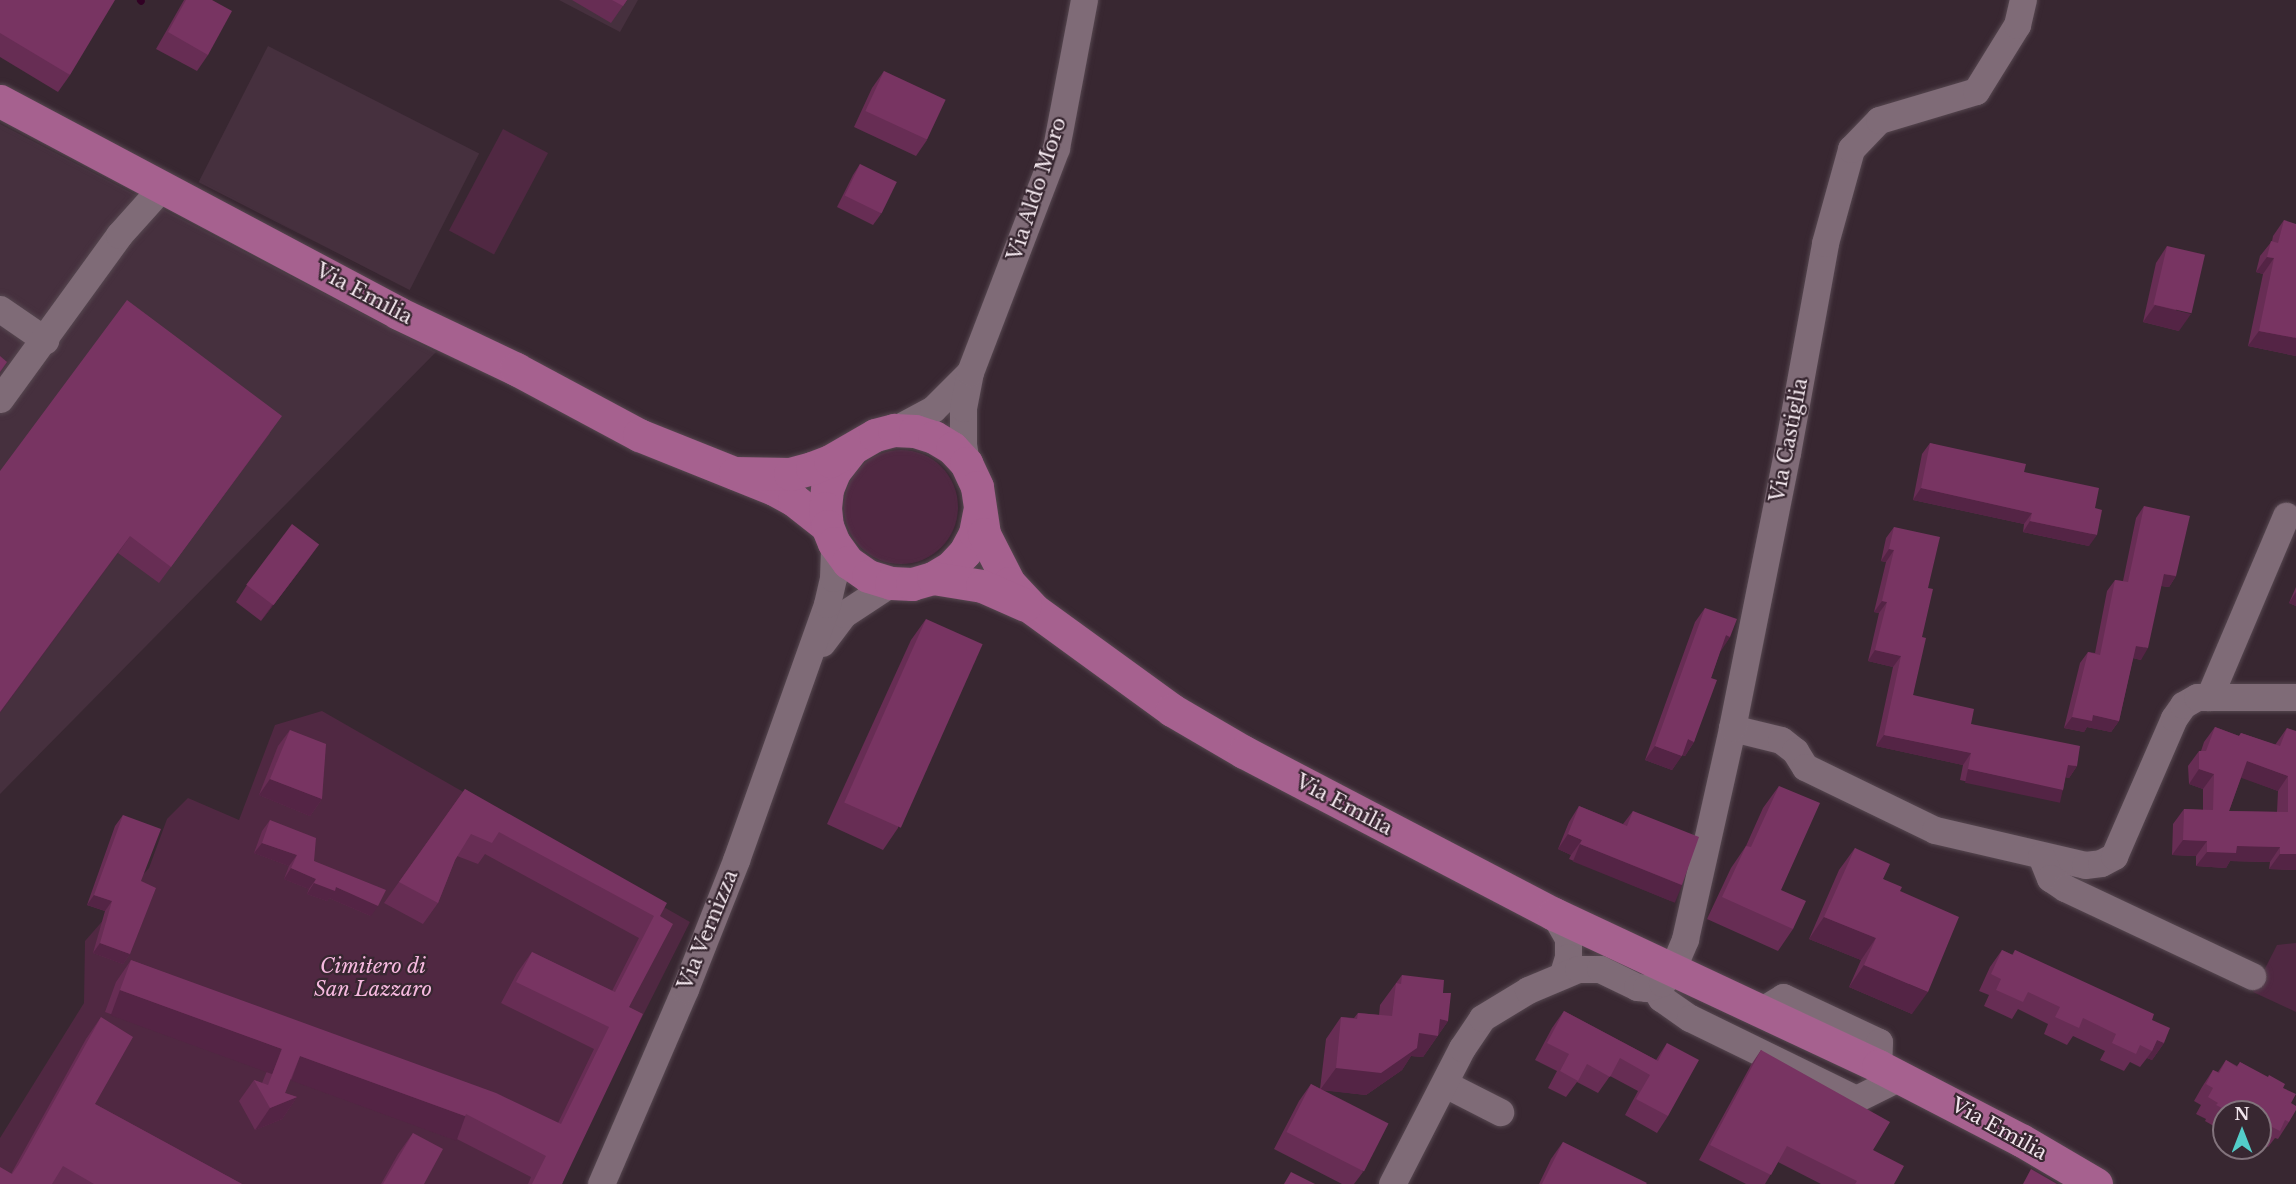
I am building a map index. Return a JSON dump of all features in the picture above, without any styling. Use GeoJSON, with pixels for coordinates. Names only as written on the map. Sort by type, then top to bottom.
{"type":"FeatureCollection","features":[{"type":"Feature","properties":{"kind":"main road","name":"Via Emilia"},"geometry":{"type":"LineString","coordinates":[[0,101],[398,313],[516,369],[639,435],[735,473],[794,500],[831,535],[848,562],[868,576],[891,583],[912,584],[933,578],[951,567],[965,552],[975,533],[979,512]]}},
{"type":"Feature","properties":{"kind":"main road","name":"Via Emilia"},"geometry":{"type":"LineString","coordinates":[[735,473],[761,475],[801,471],[831,461],[875,435],[894,430],[915,431],[934,437],[952,448],[966,463],[977,487],[984,534],[1009,583],[1033,609],[1172,710],[1254,757],[1554,914],[1663,979],[1761,1011],[1889,1071],[2021,1140],[2096,1184]]}},
{"type":"Feature","properties":{"kind":"main road","name":"Via Emilia"},"geometry":{"type":"LineString","coordinates":[[831,535],[826,499],[834,472],[857,444]]}},
{"type":"Feature","properties":{"kind":"main road","name":"Via Emilia"},"geometry":{"type":"LineString","coordinates":[[933,578],[982,586],[1033,609]]}},
{"type":"Feature","properties":{"kind":"street","name":"Via Aldo Moro"},"geometry":{"type":"LineString","coordinates":[[966,463],[963,443],[963,408],[970,372],[1056,148],[1084,0]]}},
{"type":"Feature","properties":{"kind":"street","name":"Via Castiglia"},"geometry":{"type":"LineString","coordinates":[[1663,979],[1687,929],[1732,728],[1787,453],[1825,243],[1851,149],[1879,120],[1976,91],[2017,25],[2023,0]]}},
{"type":"Feature","properties":{"kind":"street"},"geometry":{"type":"LineString","coordinates":[[0,399],[119,235],[162,187]]}},
{"type":"Feature","properties":{"kind":"street"},"geometry":{"type":"LineString","coordinates":[[0,309],[45,340]]}},
{"type":"Feature","properties":{"kind":"street","name":"Via Aldo Moro"},"geometry":{"type":"LineString","coordinates":[[894,430],[933,409],[970,372]]}},
{"type":"Feature","properties":{"kind":"street"},"geometry":{"type":"LineString","coordinates":[[2210,697],[2286,516]]}},
{"type":"Feature","properties":{"kind":"street","name":"Via Vernizza"},"geometry":{"type":"LineString","coordinates":[[601,1184],[685,989],[736,860],[803,672],[833,578],[831,535]]}},
{"type":"Feature","properties":{"kind":"street","name":"Via Vernizza"},"geometry":{"type":"LineString","coordinates":[[803,672],[844,614],[859,601],[891,583]]}},
{"type":"Feature","properties":{"kind":"street"},"geometry":{"type":"LineString","coordinates":[[1732,728],[1782,740],[1795,751],[1805,767],[1935,830],[2085,865],[2101,863],[2114,856],[2174,718],[2183,705],[2198,697],[2296,697]]}},
{"type":"Feature","properties":{"kind":"street"},"geometry":{"type":"LineString","coordinates":[[2042,856],[2050,878],[2065,888],[2252,976]]}},
{"type":"Feature","properties":{"kind":"street"},"geometry":{"type":"LineString","coordinates":[[1554,914],[1568,938],[1568,957],[1563,973]]}},
{"type":"Feature","properties":{"kind":"street","name":"Via Emilia"},"geometry":{"type":"LineString","coordinates":[[1392,1184],[1467,1039],[1482,1018],[1528,990],[1563,973],[1589,967],[1600,969],[1637,987],[1663,979],[1668,1003],[1690,1018],[1856,1099],[1889,1071]]}},
{"type":"Feature","properties":{"kind":"street"},"geometry":{"type":"LineString","coordinates":[[1445,1084],[1500,1112]]}},
{"type":"Feature","properties":{"kind":"shaded area"},"geometry":{"type":"Polygon","coordinates":[[[559,0],[638,0],[620,32],[559,0]]]}},
{"type":"Feature","properties":{"kind":"shaded area"},"geometry":{"type":"Polygon","coordinates":[[[268,46],[479,154],[410,290],[199,182],[268,46]]]}},
{"type":"Feature","properties":{"kind":"shaded area"},"geometry":{"type":"Polygon","coordinates":[[[0,124],[436,352],[0,794],[0,124]]]}},
{"type":"Feature","properties":{"kind":"green space"},"geometry":{"type":"Polygon","coordinates":[[[503,129],[548,153],[494,254],[449,231],[503,129]]]}},
{"type":"Feature","properties":{"kind":"green space"},"geometry":{"type":"Polygon","coordinates":[[[901,450],[923,454],[941,467],[954,485],[958,507],[954,529],[941,547],[923,560],[901,564],[879,560],[861,547],[848,529],[844,507],[848,485],[861,467],[879,454],[901,450]]]}},
{"type":"Feature","properties":{"kind":"green space","name":"Cimitero di San Lazzaro"},"geometry":{"type":"Polygon","coordinates":[[[322,711],[690,922],[558,1184],[0,1184],[0,1138],[84,1003],[85,941],[149,868],[167,819],[188,798],[239,820],[275,725],[322,711]]]}},
{"type":"Feature","properties":{"kind":"green space"},"geometry":{"type":"Polygon","coordinates":[[[2296,943],[2296,1012],[2253,992],[2277,945],[2296,943]]]}},
{"type":"Feature","properties":{"kind":"building"},"geometry":{"type":"Polygon","coordinates":[[[0,0],[115,0],[70,75],[0,33],[0,0]]]}},
{"type":"Feature","properties":{"kind":"building"},"geometry":{"type":"Polygon","coordinates":[[[186,0],[212,0],[232,11],[208,55],[168,32],[186,0]]]}},
{"type":"Feature","properties":{"kind":"building"},"geometry":{"type":"Polygon","coordinates":[[[612,0],[627,0],[623,6],[612,0]]]}},
{"type":"Feature","properties":{"kind":"building"},"geometry":{"type":"Polygon","coordinates":[[[884,71],[946,100],[927,140],[865,111],[884,71]]]}},
{"type":"Feature","properties":{"kind":"building"},"geometry":{"type":"Polygon","coordinates":[[[860,164],[897,182],[882,213],[845,195],[860,164]]]}},
{"type":"Feature","properties":{"kind":"building"},"geometry":{"type":"Polygon","coordinates":[[[2284,220],[2296,224],[2296,338],[2259,331],[2274,258],[2267,257],[2271,241],[2278,243],[2284,220]]]}},
{"type":"Feature","properties":{"kind":"building"},"geometry":{"type":"Polygon","coordinates":[[[2167,246],[2205,255],[2192,313],[2154,304],[2167,246]]]}},
{"type":"Feature","properties":{"kind":"building"},"geometry":{"type":"Polygon","coordinates":[[[127,300],[282,416],[171,567],[130,536],[0,712],[0,471],[127,300]]]}},
{"type":"Feature","properties":{"kind":"building"},"geometry":{"type":"Polygon","coordinates":[[[0,356],[7,362],[0,372],[0,356]]]}},
{"type":"Feature","properties":{"kind":"building"},"geometry":{"type":"Polygon","coordinates":[[[1930,443],[2026,464],[2024,472],[2099,488],[2095,508],[2102,510],[2097,535],[2030,521],[2032,513],[1921,488],[1930,443]]]}},
{"type":"Feature","properties":{"kind":"building"},"geometry":{"type":"Polygon","coordinates":[[[2144,506],[2190,516],[2176,576],[2164,574],[2148,648],[2136,646],[2119,721],[2093,715],[2092,721],[2072,717],[2088,652],[2100,655],[2115,580],[2128,582],[2144,506]]]}},
{"type":"Feature","properties":{"kind":"building"},"geometry":{"type":"Polygon","coordinates":[[[292,524],[319,544],[273,605],[246,585],[292,524]]]}},
{"type":"Feature","properties":{"kind":"building"},"geometry":{"type":"Polygon","coordinates":[[[1894,527],[1940,537],[1928,588],[1933,589],[1922,637],[1926,638],[1913,695],[1974,709],[1971,724],[2080,746],[2077,766],[2068,765],[2063,790],[1968,769],[1971,753],[1884,735],[1901,656],[1875,650],[1887,602],[1882,601],[1894,550],[1889,549],[1894,527]]]}},
{"type":"Feature","properties":{"kind":"building"},"geometry":{"type":"Polygon","coordinates":[[[1705,608],[1737,619],[1730,637],[1726,635],[1711,678],[1717,680],[1694,742],[1688,739],[1682,756],[1655,746],[1705,608]]]}},
{"type":"Feature","properties":{"kind":"building"},"geometry":{"type":"Polygon","coordinates":[[[926,619],[983,644],[901,828],[844,803],[926,619]]]}},
{"type":"Feature","properties":{"kind":"building"},"geometry":{"type":"Polygon","coordinates":[[[2215,727],[2239,736],[2241,733],[2280,746],[2287,728],[2296,731],[2296,854],[2280,854],[2280,847],[2237,846],[2236,853],[2207,852],[2207,841],[2183,840],[2184,809],[2213,810],[2214,774],[2199,769],[2199,751],[2206,751],[2215,727]],[[2247,761],[2229,811],[2288,812],[2288,776],[2247,761]]]}},
{"type":"Feature","properties":{"kind":"building"},"geometry":{"type":"Polygon","coordinates":[[[290,730],[326,744],[322,799],[270,779],[290,730]]]}},
{"type":"Feature","properties":{"kind":"building"},"geometry":{"type":"Polygon","coordinates":[[[1779,786],[1820,803],[1781,890],[1806,901],[1793,929],[1722,897],[1746,846],[1751,847],[1779,786]]]}},
{"type":"Feature","properties":{"kind":"building"},"geometry":{"type":"Polygon","coordinates":[[[465,789],[667,903],[660,916],[673,924],[629,1007],[643,1014],[562,1184],[532,1184],[546,1156],[466,1114],[465,1116],[300,1056],[285,1093],[297,1097],[270,1108],[254,1080],[268,1085],[282,1049],[120,990],[131,960],[496,1093],[561,1124],[609,1027],[516,982],[532,952],[615,992],[654,916],[499,832],[492,843],[471,834],[455,860],[438,903],[399,882],[465,789]]]}},
{"type":"Feature","properties":{"kind":"building"},"geometry":{"type":"Polygon","coordinates":[[[1579,806],[1627,826],[1633,811],[1699,837],[1682,885],[1580,844],[1582,840],[1568,834],[1579,806]]]}},
{"type":"Feature","properties":{"kind":"building"},"geometry":{"type":"Polygon","coordinates":[[[123,815],[161,829],[141,881],[156,888],[130,954],[100,943],[112,901],[94,895],[123,815]]]}},
{"type":"Feature","properties":{"kind":"building"},"geometry":{"type":"Polygon","coordinates":[[[270,820],[316,838],[314,861],[386,890],[378,906],[336,887],[335,891],[314,883],[316,879],[291,868],[297,855],[262,843],[270,820]]]}},
{"type":"Feature","properties":{"kind":"building"},"geometry":{"type":"Polygon","coordinates":[[[1855,848],[1890,864],[1883,879],[1902,887],[1900,891],[1959,917],[1928,992],[1864,965],[1876,938],[1824,917],[1855,848]]]}},
{"type":"Feature","properties":{"kind":"building"},"geometry":{"type":"Polygon","coordinates":[[[2002,950],[2013,955],[2015,950],[2154,1014],[2152,1020],[2170,1028],[2164,1043],[2157,1040],[2152,1051],[2140,1045],[2136,1054],[2112,1043],[2116,1034],[2083,1018],[2079,1028],[2055,1017],[2060,1007],[2028,992],[2023,1002],[1996,990],[2001,979],[1991,974],[2002,950]]]}},
{"type":"Feature","properties":{"kind":"building"},"geometry":{"type":"Polygon","coordinates":[[[1402,975],[1444,980],[1443,993],[1451,993],[1448,1021],[1440,1019],[1438,1036],[1419,1033],[1417,1048],[1381,1073],[1336,1068],[1341,1017],[1357,1019],[1358,1013],[1392,1016],[1396,983],[1401,984],[1402,975]]]}},
{"type":"Feature","properties":{"kind":"building"},"geometry":{"type":"Polygon","coordinates":[[[1564,1011],[1658,1061],[1667,1043],[1699,1060],[1668,1116],[1636,1099],[1650,1075],[1620,1058],[1610,1077],[1587,1064],[1578,1081],[1560,1071],[1569,1054],[1547,1043],[1564,1011]]]}},
{"type":"Feature","properties":{"kind":"building"},"geometry":{"type":"Polygon","coordinates":[[[101,1017],[133,1037],[95,1104],[242,1184],[94,1184],[63,1166],[52,1184],[0,1184],[0,1167],[12,1174],[19,1164],[101,1017]]]}},
{"type":"Feature","properties":{"kind":"building"},"geometry":{"type":"Polygon","coordinates":[[[1761,1050],[1890,1122],[1873,1150],[1904,1166],[1894,1184],[1855,1184],[1857,1181],[1787,1146],[1771,1175],[1710,1145],[1761,1050]]]}},
{"type":"Feature","properties":{"kind":"building"},"geometry":{"type":"Polygon","coordinates":[[[2226,1060],[2237,1067],[2240,1062],[2285,1084],[2283,1088],[2296,1094],[2291,1103],[2296,1106],[2296,1110],[2289,1122],[2285,1120],[2280,1131],[2272,1127],[2272,1100],[2213,1100],[2208,1097],[2213,1088],[2206,1084],[2213,1070],[2219,1073],[2226,1060]]]}},
{"type":"Feature","properties":{"kind":"building"},"geometry":{"type":"Polygon","coordinates":[[[1311,1084],[1389,1123],[1364,1172],[1286,1132],[1311,1084]]]}},
{"type":"Feature","properties":{"kind":"building"},"geometry":{"type":"Polygon","coordinates":[[[413,1133],[443,1149],[424,1184],[383,1184],[413,1133]]]}},
{"type":"Feature","properties":{"kind":"building"},"geometry":{"type":"Polygon","coordinates":[[[1563,1142],[1647,1183],[1542,1184],[1563,1142]]]}},
{"type":"Feature","properties":{"kind":"building"},"geometry":{"type":"Polygon","coordinates":[[[2031,1169],[2057,1184],[2023,1184],[2031,1169]]]}},
{"type":"Feature","properties":{"kind":"building"},"geometry":{"type":"Polygon","coordinates":[[[1291,1172],[1315,1184],[1284,1184],[1291,1172]]]}}]}
